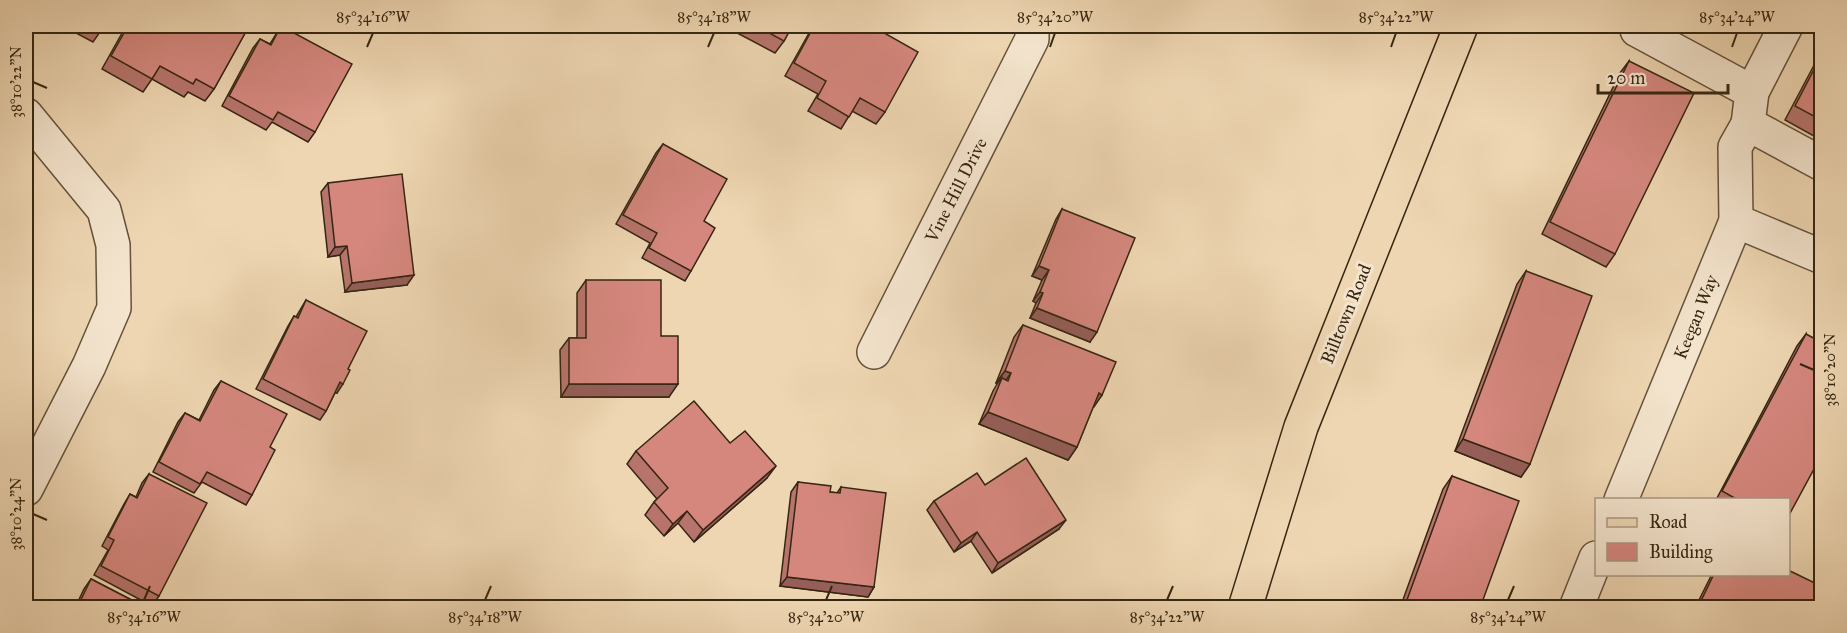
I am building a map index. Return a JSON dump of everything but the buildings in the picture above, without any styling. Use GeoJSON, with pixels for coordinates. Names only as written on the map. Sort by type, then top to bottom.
{"type":"FeatureCollection","features":[{"type":"Feature","properties":{"kind":"main road","name":"Billtown Road"},"geometry":{"type":"LineString","coordinates":[[1245,608],[1301,427],[1461,26]]}},
{"type":"Feature","properties":{"kind":"street","name":"Vine Hill Drive"},"geometry":{"type":"LineString","coordinates":[[874,352],[1032,39],[1032,26]]}},
{"type":"Feature","properties":{"kind":"street"},"geometry":{"type":"LineString","coordinates":[[1640,26],[1637,30],[1752,92]]}},
{"type":"Feature","properties":{"kind":"street"},"geometry":{"type":"LineString","coordinates":[[1786,26],[1752,92],[1748,124],[1735,147],[1736,220],[1821,257]]}},
{"type":"Feature","properties":{"kind":"street"},"geometry":{"type":"LineString","coordinates":[[26,115],[104,210],[113,244],[114,308],[89,366],[26,489]]}},
{"type":"Feature","properties":{"kind":"street"},"geometry":{"type":"LineString","coordinates":[[1748,124],[1821,164]]}},
{"type":"Feature","properties":{"kind":"street","name":"Keegan Way"},"geometry":{"type":"LineString","coordinates":[[1622,498],[1736,220]]}},
{"type":"Feature","properties":{"kind":"street"},"geometry":{"type":"LineString","coordinates":[[1576,608],[1595,560]]}}]}
